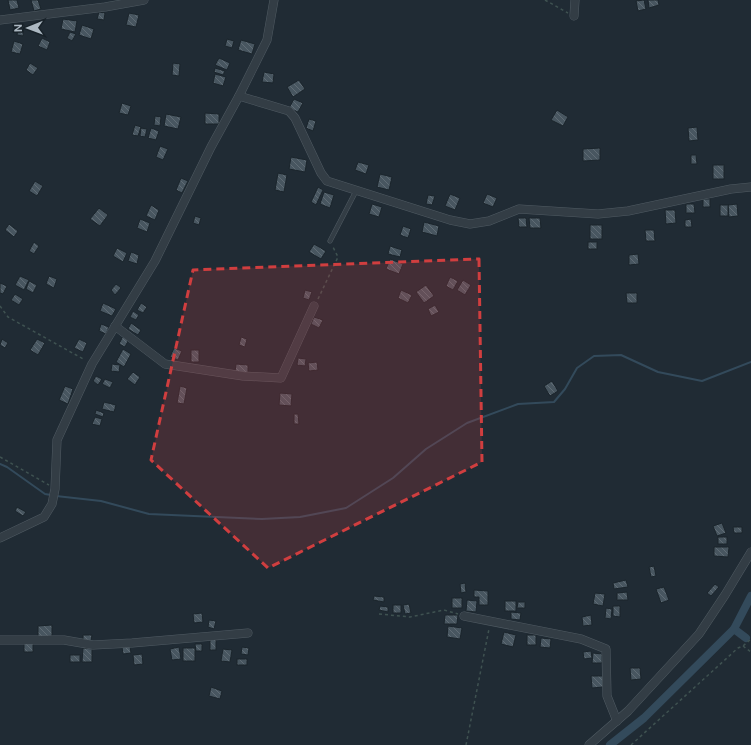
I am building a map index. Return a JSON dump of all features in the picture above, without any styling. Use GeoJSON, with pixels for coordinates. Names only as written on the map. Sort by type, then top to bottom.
{"type":"FeatureCollection","features":[{"type":"Feature","properties":{"kind":"street"},"geometry":{"type":"LineString","coordinates":[[0,20],[105,7],[144,0]]}},
{"type":"Feature","properties":{"kind":"street"},"geometry":{"type":"LineString","coordinates":[[0,538],[44,517],[52,504],[55,489],[57,440],[92,364],[155,261],[211,147],[267,40],[274,0]]}},
{"type":"Feature","properties":{"kind":"street"},"geometry":{"type":"LineString","coordinates":[[574,16],[575,0]]}},
{"type":"Feature","properties":{"kind":"street"},"geometry":{"type":"LineString","coordinates":[[239,96],[289,111],[295,118],[321,173],[327,181],[450,220],[470,224],[489,221],[520,209],[598,214],[628,211],[732,189],[751,187]]}},
{"type":"Feature","properties":{"kind":"street"},"geometry":{"type":"LineString","coordinates":[[115,326],[165,364],[243,376],[281,378],[314,306]]}},
{"type":"Feature","properties":{"kind":"street"},"geometry":{"type":"LineString","coordinates":[[589,745],[628,711],[699,634],[751,552]]}},
{"type":"Feature","properties":{"kind":"street"},"geometry":{"type":"LineString","coordinates":[[464,616],[581,639],[606,649],[607,696],[617,721]]}},
{"type":"Feature","properties":{"kind":"street"},"geometry":{"type":"LineString","coordinates":[[0,640],[64,640],[93,645],[248,633]]}},
{"type":"Feature","properties":{"kind":"lane"},"geometry":{"type":"LineString","coordinates":[[330,241],[356,190]]}},
{"type":"Feature","properties":{"kind":"path"},"geometry":{"type":"LineString","coordinates":[[545,0],[574,16]]}},
{"type":"Feature","properties":{"kind":"path"},"geometry":{"type":"LineString","coordinates":[[314,306],[338,257],[330,241]]}},
{"type":"Feature","properties":{"kind":"path"},"geometry":{"type":"LineString","coordinates":[[0,306],[8,317],[92,364]]}},
{"type":"Feature","properties":{"kind":"path"},"geometry":{"type":"LineString","coordinates":[[0,457],[55,489]]}},
{"type":"Feature","properties":{"kind":"path"},"geometry":{"type":"LineString","coordinates":[[379,614],[410,617],[444,610],[464,616]]}},
{"type":"Feature","properties":{"kind":"path"},"geometry":{"type":"LineString","coordinates":[[466,745],[491,622]]}},
{"type":"Feature","properties":{"kind":"path"},"geometry":{"type":"LineString","coordinates":[[631,745],[738,648],[743,646],[751,639]]}},
{"type":"Feature","properties":{"kind":"path"},"geometry":{"type":"LineString","coordinates":[[743,646],[751,652]]}},
{"type":"Feature","properties":{"kind":"highlighted area"},"geometry":{"type":"Polygon","coordinates":[[[479,259],[482,462],[268,568],[151,460],[193,270],[479,259]]]}},
{"type":"Feature","properties":{"kind":"building"},"geometry":{"type":"Polygon","coordinates":[[[8,0],[17,0],[19,8],[10,10],[8,0]]]}},
{"type":"Feature","properties":{"kind":"building"},"geometry":{"type":"Polygon","coordinates":[[[31,0],[38,0],[41,9],[34,11],[31,0]]]}},
{"type":"Feature","properties":{"kind":"building"},"geometry":{"type":"Polygon","coordinates":[[[644,0],[646,9],[638,11],[636,1],[644,0]]]}},
{"type":"Feature","properties":{"kind":"building"},"geometry":{"type":"Polygon","coordinates":[[[648,0],[658,0],[659,5],[649,8],[648,0]]]}},
{"type":"Feature","properties":{"kind":"building"},"geometry":{"type":"Polygon","coordinates":[[[99,12],[105,13],[104,20],[97,19],[99,12]]]}},
{"type":"Feature","properties":{"kind":"building"},"geometry":{"type":"Polygon","coordinates":[[[129,13],[139,15],[136,27],[126,25],[129,13]]]}},
{"type":"Feature","properties":{"kind":"building"},"geometry":{"type":"Polygon","coordinates":[[[63,19],[77,21],[75,32],[61,29],[63,19]]]}},
{"type":"Feature","properties":{"kind":"building"},"geometry":{"type":"Polygon","coordinates":[[[19,24],[24,25],[23,36],[17,35],[19,24]]]}},
{"type":"Feature","properties":{"kind":"building"},"geometry":{"type":"Polygon","coordinates":[[[82,25],[94,29],[91,39],[79,35],[82,25]]]}},
{"type":"Feature","properties":{"kind":"building"},"geometry":{"type":"Polygon","coordinates":[[[70,32],[76,34],[72,41],[67,38],[70,32]]]}},
{"type":"Feature","properties":{"kind":"building"},"geometry":{"type":"Polygon","coordinates":[[[42,38],[50,42],[47,50],[38,46],[42,38]]]}},
{"type":"Feature","properties":{"kind":"building"},"geometry":{"type":"Polygon","coordinates":[[[227,39],[234,41],[232,48],[225,46],[227,39]]]}},
{"type":"Feature","properties":{"kind":"building"},"geometry":{"type":"Polygon","coordinates":[[[241,40],[255,44],[252,54],[238,50],[241,40]]]}},
{"type":"Feature","properties":{"kind":"building"},"geometry":{"type":"Polygon","coordinates":[[[14,41],[23,44],[20,54],[11,52],[14,41]]]}},
{"type":"Feature","properties":{"kind":"building"},"geometry":{"type":"Polygon","coordinates":[[[219,58],[230,63],[227,70],[215,65],[219,58]]]}},
{"type":"Feature","properties":{"kind":"building"},"geometry":{"type":"Polygon","coordinates":[[[30,63],[38,68],[33,75],[26,70],[30,63]]]}},
{"type":"Feature","properties":{"kind":"building"},"geometry":{"type":"Polygon","coordinates":[[[173,63],[180,64],[179,76],[172,75],[173,63]]]}},
{"type":"Feature","properties":{"kind":"building"},"geometry":{"type":"Polygon","coordinates":[[[215,68],[225,71],[223,75],[214,72],[215,68]]]}},
{"type":"Feature","properties":{"kind":"building"},"geometry":{"type":"Polygon","coordinates":[[[264,72],[274,74],[273,83],[262,82],[264,72]]]}},
{"type":"Feature","properties":{"kind":"building"},"geometry":{"type":"Polygon","coordinates":[[[215,74],[226,77],[223,86],[213,83],[215,74]]]}},
{"type":"Feature","properties":{"kind":"building"},"geometry":{"type":"Polygon","coordinates":[[[299,80],[305,89],[293,97],[287,87],[299,80]]]}},
{"type":"Feature","properties":{"kind":"building"},"geometry":{"type":"Polygon","coordinates":[[[294,99],[303,103],[298,112],[289,108],[294,99]]]}},
{"type":"Feature","properties":{"kind":"building"},"geometry":{"type":"Polygon","coordinates":[[[122,103],[131,106],[128,115],[119,113],[122,103]]]}},
{"type":"Feature","properties":{"kind":"building"},"geometry":{"type":"Polygon","coordinates":[[[557,110],[568,117],[563,126],[551,120],[557,110]]]}},
{"type":"Feature","properties":{"kind":"building"},"geometry":{"type":"Polygon","coordinates":[[[205,113],[219,114],[219,124],[205,124],[205,113]]]}},
{"type":"Feature","properties":{"kind":"building"},"geometry":{"type":"Polygon","coordinates":[[[166,114],[181,117],[178,129],[164,126],[166,114]]]}},
{"type":"Feature","properties":{"kind":"building"},"geometry":{"type":"Polygon","coordinates":[[[155,116],[161,117],[160,126],[154,125],[155,116]]]}},
{"type":"Feature","properties":{"kind":"building"},"geometry":{"type":"Polygon","coordinates":[[[309,119],[316,121],[313,131],[306,128],[309,119]]]}},
{"type":"Feature","properties":{"kind":"building"},"geometry":{"type":"Polygon","coordinates":[[[135,125],[141,127],[138,136],[132,135],[135,125]]]}},
{"type":"Feature","properties":{"kind":"building"},"geometry":{"type":"Polygon","coordinates":[[[697,127],[698,140],[689,141],[688,128],[697,127]]]}},
{"type":"Feature","properties":{"kind":"building"},"geometry":{"type":"Polygon","coordinates":[[[141,128],[147,129],[145,137],[140,136],[141,128]]]}},
{"type":"Feature","properties":{"kind":"building"},"geometry":{"type":"Polygon","coordinates":[[[151,128],[159,131],[156,140],[148,138],[151,128]]]}},
{"type":"Feature","properties":{"kind":"building"},"geometry":{"type":"Polygon","coordinates":[[[160,146],[168,149],[163,160],[156,157],[160,146]]]}},
{"type":"Feature","properties":{"kind":"building"},"geometry":{"type":"Polygon","coordinates":[[[600,148],[600,160],[583,161],[583,149],[600,148]]]}},
{"type":"Feature","properties":{"kind":"building"},"geometry":{"type":"Polygon","coordinates":[[[691,155],[696,155],[697,164],[691,164],[691,155]]]}},
{"type":"Feature","properties":{"kind":"building"},"geometry":{"type":"Polygon","coordinates":[[[291,157],[307,160],[305,172],[289,169],[291,157]]]}},
{"type":"Feature","properties":{"kind":"building"},"geometry":{"type":"Polygon","coordinates":[[[358,162],[369,165],[366,174],[355,170],[358,162]]]}},
{"type":"Feature","properties":{"kind":"building"},"geometry":{"type":"Polygon","coordinates":[[[713,165],[724,165],[724,179],[713,179],[713,165]]]}},
{"type":"Feature","properties":{"kind":"building"},"geometry":{"type":"Polygon","coordinates":[[[278,173],[287,175],[284,192],[275,190],[278,173]]]}},
{"type":"Feature","properties":{"kind":"building"},"geometry":{"type":"Polygon","coordinates":[[[380,174],[392,177],[389,190],[377,187],[380,174]]]}},
{"type":"Feature","properties":{"kind":"building"},"geometry":{"type":"Polygon","coordinates":[[[181,178],[188,181],[182,193],[176,190],[181,178]]]}},
{"type":"Feature","properties":{"kind":"building"},"geometry":{"type":"Polygon","coordinates":[[[35,181],[43,186],[37,196],[29,191],[35,181]]]}},
{"type":"Feature","properties":{"kind":"building"},"geometry":{"type":"Polygon","coordinates":[[[318,187],[323,190],[316,205],[311,202],[318,187]]]}},
{"type":"Feature","properties":{"kind":"building"},"geometry":{"type":"Polygon","coordinates":[[[324,192],[334,195],[330,208],[320,204],[324,192]]]}},
{"type":"Feature","properties":{"kind":"building"},"geometry":{"type":"Polygon","coordinates":[[[450,194],[460,198],[455,210],[445,206],[450,194]]]}},
{"type":"Feature","properties":{"kind":"building"},"geometry":{"type":"Polygon","coordinates":[[[487,194],[497,198],[493,207],[483,203],[487,194]]]}},
{"type":"Feature","properties":{"kind":"building"},"geometry":{"type":"Polygon","coordinates":[[[428,195],[435,196],[432,205],[426,204],[428,195]]]}},
{"type":"Feature","properties":{"kind":"building"},"geometry":{"type":"Polygon","coordinates":[[[703,199],[710,199],[710,207],[703,207],[703,199]]]}},
{"type":"Feature","properties":{"kind":"building"},"geometry":{"type":"Polygon","coordinates":[[[372,204],[382,207],[379,217],[369,214],[372,204]]]}},
{"type":"Feature","properties":{"kind":"building"},"geometry":{"type":"Polygon","coordinates":[[[686,204],[694,204],[695,213],[686,213],[686,204]]]}},
{"type":"Feature","properties":{"kind":"building"},"geometry":{"type":"Polygon","coordinates":[[[737,204],[738,216],[729,217],[728,205],[737,204]]]}},
{"type":"Feature","properties":{"kind":"building"},"geometry":{"type":"Polygon","coordinates":[[[151,205],[159,210],[155,220],[146,216],[151,205]]]}},
{"type":"Feature","properties":{"kind":"building"},"geometry":{"type":"Polygon","coordinates":[[[720,205],[728,205],[728,216],[720,216],[720,205]]]}},
{"type":"Feature","properties":{"kind":"building"},"geometry":{"type":"Polygon","coordinates":[[[99,208],[108,215],[100,226],[90,219],[99,208]]]}},
{"type":"Feature","properties":{"kind":"building"},"geometry":{"type":"Polygon","coordinates":[[[665,210],[675,210],[676,223],[666,224],[665,210]]]}},
{"type":"Feature","properties":{"kind":"building"},"geometry":{"type":"Polygon","coordinates":[[[195,216],[201,218],[199,225],[193,223],[195,216]]]}},
{"type":"Feature","properties":{"kind":"building"},"geometry":{"type":"Polygon","coordinates":[[[518,218],[526,218],[527,227],[519,227],[518,218]]]}},
{"type":"Feature","properties":{"kind":"building"},"geometry":{"type":"Polygon","coordinates":[[[529,218],[540,218],[541,228],[530,228],[529,218]]]}},
{"type":"Feature","properties":{"kind":"building"},"geometry":{"type":"Polygon","coordinates":[[[140,219],[150,223],[147,232],[137,228],[140,219]]]}},
{"type":"Feature","properties":{"kind":"building"},"geometry":{"type":"Polygon","coordinates":[[[691,219],[692,227],[685,227],[685,220],[691,219]]]}},
{"type":"Feature","properties":{"kind":"building"},"geometry":{"type":"Polygon","coordinates":[[[424,222],[439,226],[437,236],[422,232],[424,222]]]}},
{"type":"Feature","properties":{"kind":"building"},"geometry":{"type":"Polygon","coordinates":[[[9,224],[18,231],[14,237],[5,230],[9,224]]]}},
{"type":"Feature","properties":{"kind":"building"},"geometry":{"type":"Polygon","coordinates":[[[590,225],[602,225],[602,239],[590,239],[590,225]]]}},
{"type":"Feature","properties":{"kind":"building"},"geometry":{"type":"Polygon","coordinates":[[[403,226],[411,229],[408,238],[400,235],[403,226]]]}},
{"type":"Feature","properties":{"kind":"building"},"geometry":{"type":"Polygon","coordinates":[[[645,230],[654,230],[655,241],[646,241],[645,230]]]}},
{"type":"Feature","properties":{"kind":"building"},"geometry":{"type":"Polygon","coordinates":[[[34,242],[39,246],[34,254],[29,251],[34,242]]]}},
{"type":"Feature","properties":{"kind":"building"},"geometry":{"type":"Polygon","coordinates":[[[588,242],[597,242],[597,249],[588,249],[588,242]]]}},
{"type":"Feature","properties":{"kind":"building"},"geometry":{"type":"Polygon","coordinates":[[[314,244],[326,251],[321,259],[309,252],[314,244]]]}},
{"type":"Feature","properties":{"kind":"building"},"geometry":{"type":"Polygon","coordinates":[[[390,246],[402,250],[400,257],[388,254],[390,246]]]}},
{"type":"Feature","properties":{"kind":"building"},"geometry":{"type":"Polygon","coordinates":[[[117,248],[127,253],[123,262],[113,256],[117,248]]]}},
{"type":"Feature","properties":{"kind":"building"},"geometry":{"type":"Polygon","coordinates":[[[131,252],[139,255],[137,264],[128,261],[131,252]]]}},
{"type":"Feature","properties":{"kind":"building"},"geometry":{"type":"Polygon","coordinates":[[[638,254],[639,264],[629,265],[629,255],[638,254]]]}},
{"type":"Feature","properties":{"kind":"building"},"geometry":{"type":"Polygon","coordinates":[[[390,259],[403,264],[399,274],[386,269],[390,259]]]}},
{"type":"Feature","properties":{"kind":"building"},"geometry":{"type":"Polygon","coordinates":[[[20,276],[29,280],[24,290],[15,285],[20,276]]]}},
{"type":"Feature","properties":{"kind":"building"},"geometry":{"type":"Polygon","coordinates":[[[49,276],[57,279],[54,288],[46,284],[49,276]]]}},
{"type":"Feature","properties":{"kind":"building"},"geometry":{"type":"Polygon","coordinates":[[[450,277],[458,281],[453,290],[446,286],[450,277]]]}},
{"type":"Feature","properties":{"kind":"building"},"geometry":{"type":"Polygon","coordinates":[[[463,280],[471,285],[465,295],[457,290],[463,280]]]}},
{"type":"Feature","properties":{"kind":"building"},"geometry":{"type":"Polygon","coordinates":[[[29,281],[37,285],[33,293],[26,289],[29,281]]]}},
{"type":"Feature","properties":{"kind":"building"},"geometry":{"type":"Polygon","coordinates":[[[0,283],[7,286],[3,294],[0,293],[0,283]]]}},
{"type":"Feature","properties":{"kind":"building"},"geometry":{"type":"Polygon","coordinates":[[[116,284],[121,288],[115,295],[111,290],[116,284]]]}},
{"type":"Feature","properties":{"kind":"building"},"geometry":{"type":"Polygon","coordinates":[[[426,285],[434,296],[424,303],[416,292],[426,285]]]}},
{"type":"Feature","properties":{"kind":"building"},"geometry":{"type":"Polygon","coordinates":[[[305,290],[312,292],[309,300],[303,298],[305,290]]]}},
{"type":"Feature","properties":{"kind":"building"},"geometry":{"type":"Polygon","coordinates":[[[401,290],[412,295],[408,303],[398,298],[401,290]]]}},
{"type":"Feature","properties":{"kind":"building"},"geometry":{"type":"Polygon","coordinates":[[[626,293],[637,293],[637,303],[627,303],[626,293]]]}},
{"type":"Feature","properties":{"kind":"building"},"geometry":{"type":"Polygon","coordinates":[[[15,294],[23,299],[19,305],[11,300],[15,294]]]}},
{"type":"Feature","properties":{"kind":"building"},"geometry":{"type":"Polygon","coordinates":[[[103,303],[116,309],[112,316],[100,311],[103,303]]]}},
{"type":"Feature","properties":{"kind":"building"},"geometry":{"type":"Polygon","coordinates":[[[141,303],[147,307],[143,313],[137,310],[141,303]]]}},
{"type":"Feature","properties":{"kind":"building"},"geometry":{"type":"Polygon","coordinates":[[[435,305],[439,312],[431,316],[428,309],[435,305]]]}},
{"type":"Feature","properties":{"kind":"building"},"geometry":{"type":"Polygon","coordinates":[[[133,311],[139,315],[136,320],[130,317],[133,311]]]}},
{"type":"Feature","properties":{"kind":"building"},"geometry":{"type":"Polygon","coordinates":[[[314,317],[323,320],[319,328],[311,324],[314,317]]]}},
{"type":"Feature","properties":{"kind":"building"},"geometry":{"type":"Polygon","coordinates":[[[131,323],[141,330],[138,335],[128,329],[131,323]]]}},
{"type":"Feature","properties":{"kind":"building"},"geometry":{"type":"Polygon","coordinates":[[[101,324],[109,327],[106,334],[99,331],[101,324]]]}},
{"type":"Feature","properties":{"kind":"building"},"geometry":{"type":"Polygon","coordinates":[[[123,336],[129,339],[125,347],[119,344],[123,336]]]}},
{"type":"Feature","properties":{"kind":"building"},"geometry":{"type":"Polygon","coordinates":[[[241,337],[247,339],[245,347],[239,345],[241,337]]]}},
{"type":"Feature","properties":{"kind":"building"},"geometry":{"type":"Polygon","coordinates":[[[2,339],[8,343],[5,348],[0,345],[2,339]]]}},
{"type":"Feature","properties":{"kind":"building"},"geometry":{"type":"Polygon","coordinates":[[[37,339],[45,343],[38,355],[30,350],[37,339]]]}},
{"type":"Feature","properties":{"kind":"building"},"geometry":{"type":"Polygon","coordinates":[[[79,339],[87,343],[83,352],[74,348],[79,339]]]}},
{"type":"Feature","properties":{"kind":"building"},"geometry":{"type":"Polygon","coordinates":[[[174,348],[182,351],[178,360],[170,357],[174,348]]]}},
{"type":"Feature","properties":{"kind":"building"},"geometry":{"type":"Polygon","coordinates":[[[123,349],[131,354],[124,367],[116,362],[123,349]]]}},
{"type":"Feature","properties":{"kind":"building"},"geometry":{"type":"Polygon","coordinates":[[[191,350],[199,350],[199,362],[191,362],[191,350]]]}},
{"type":"Feature","properties":{"kind":"building"},"geometry":{"type":"Polygon","coordinates":[[[298,358],[306,359],[305,366],[297,365],[298,358]]]}},
{"type":"Feature","properties":{"kind":"building"},"geometry":{"type":"Polygon","coordinates":[[[317,362],[318,370],[309,371],[308,363],[317,362]]]}},
{"type":"Feature","properties":{"kind":"building"},"geometry":{"type":"Polygon","coordinates":[[[112,364],[120,365],[119,372],[111,371],[112,364]]]}},
{"type":"Feature","properties":{"kind":"building"},"geometry":{"type":"Polygon","coordinates":[[[236,364],[248,365],[248,373],[235,372],[236,364]]]}},
{"type":"Feature","properties":{"kind":"building"},"geometry":{"type":"Polygon","coordinates":[[[133,372],[140,377],[135,385],[127,379],[133,372]]]}},
{"type":"Feature","properties":{"kind":"building"},"geometry":{"type":"Polygon","coordinates":[[[96,376],[102,379],[98,385],[93,381],[96,376]]]}},
{"type":"Feature","properties":{"kind":"building"},"geometry":{"type":"Polygon","coordinates":[[[105,379],[113,382],[110,388],[102,384],[105,379]]]}},
{"type":"Feature","properties":{"kind":"building"},"geometry":{"type":"Polygon","coordinates":[[[552,381],[558,391],[550,396],[544,386],[552,381]]]}},
{"type":"Feature","properties":{"kind":"building"},"geometry":{"type":"Polygon","coordinates":[[[65,386],[73,389],[68,404],[59,400],[65,386]]]}},
{"type":"Feature","properties":{"kind":"building"},"geometry":{"type":"Polygon","coordinates":[[[180,386],[187,388],[184,404],[177,403],[180,386]]]}},
{"type":"Feature","properties":{"kind":"building"},"geometry":{"type":"Polygon","coordinates":[[[280,393],[292,394],[291,406],[279,405],[280,393]]]}},
{"type":"Feature","properties":{"kind":"building"},"geometry":{"type":"Polygon","coordinates":[[[104,402],[116,405],[114,412],[102,409],[104,402]]]}},
{"type":"Feature","properties":{"kind":"building"},"geometry":{"type":"Polygon","coordinates":[[[96,410],[104,413],[103,417],[95,414],[96,410]]]}},
{"type":"Feature","properties":{"kind":"building"},"geometry":{"type":"Polygon","coordinates":[[[294,414],[298,414],[299,424],[294,424],[294,414]]]}},
{"type":"Feature","properties":{"kind":"building"},"geometry":{"type":"Polygon","coordinates":[[[95,417],[102,419],[100,426],[92,424],[95,417]]]}},
{"type":"Feature","properties":{"kind":"building"},"geometry":{"type":"Polygon","coordinates":[[[17,507],[26,512],[23,516],[15,511],[17,507]]]}},
{"type":"Feature","properties":{"kind":"building"},"geometry":{"type":"Polygon","coordinates":[[[722,523],[726,533],[717,536],[713,526],[722,523]]]}},
{"type":"Feature","properties":{"kind":"building"},"geometry":{"type":"Polygon","coordinates":[[[733,527],[742,527],[742,533],[734,533],[733,527]]]}},
{"type":"Feature","properties":{"kind":"building"},"geometry":{"type":"Polygon","coordinates":[[[718,537],[727,537],[727,544],[718,544],[718,537]]]}},
{"type":"Feature","properties":{"kind":"building"},"geometry":{"type":"Polygon","coordinates":[[[714,547],[729,547],[728,557],[714,556],[714,547]]]}},
{"type":"Feature","properties":{"kind":"building"},"geometry":{"type":"Polygon","coordinates":[[[654,566],[656,576],[651,577],[649,567],[654,566]]]}},
{"type":"Feature","properties":{"kind":"building"},"geometry":{"type":"Polygon","coordinates":[[[626,580],[628,587],[614,589],[613,583],[626,580]]]}},
{"type":"Feature","properties":{"kind":"building"},"geometry":{"type":"Polygon","coordinates":[[[465,583],[466,592],[461,593],[460,584],[465,583]]]}},
{"type":"Feature","properties":{"kind":"building"},"geometry":{"type":"Polygon","coordinates":[[[715,584],[719,587],[711,596],[707,593],[715,584]]]}},
{"type":"Feature","properties":{"kind":"building"},"geometry":{"type":"Polygon","coordinates":[[[664,587],[669,600],[661,603],[656,589],[664,587]]]}},
{"type":"Feature","properties":{"kind":"building"},"geometry":{"type":"Polygon","coordinates":[[[474,590],[488,591],[488,605],[479,605],[479,597],[474,597],[474,590]]]}},
{"type":"Feature","properties":{"kind":"building"},"geometry":{"type":"Polygon","coordinates":[[[627,592],[628,600],[617,600],[617,593],[627,592]]]}},
{"type":"Feature","properties":{"kind":"building"},"geometry":{"type":"Polygon","coordinates":[[[595,593],[605,594],[603,606],[593,604],[595,593]]]}},
{"type":"Feature","properties":{"kind":"building"},"geometry":{"type":"Polygon","coordinates":[[[374,596],[384,597],[384,602],[373,600],[374,596]]]}},
{"type":"Feature","properties":{"kind":"building"},"geometry":{"type":"Polygon","coordinates":[[[452,598],[462,598],[462,608],[452,608],[452,598]]]}},
{"type":"Feature","properties":{"kind":"building"},"geometry":{"type":"Polygon","coordinates":[[[467,600],[477,601],[476,612],[466,611],[467,600]]]}},
{"type":"Feature","properties":{"kind":"building"},"geometry":{"type":"Polygon","coordinates":[[[505,601],[516,601],[516,611],[505,611],[505,601]]]}},
{"type":"Feature","properties":{"kind":"building"},"geometry":{"type":"Polygon","coordinates":[[[518,602],[525,602],[525,608],[517,608],[518,602]]]}},
{"type":"Feature","properties":{"kind":"building"},"geometry":{"type":"Polygon","coordinates":[[[409,604],[411,613],[405,614],[403,605],[409,604]]]}},
{"type":"Feature","properties":{"kind":"building"},"geometry":{"type":"Polygon","coordinates":[[[393,605],[401,605],[401,613],[393,613],[393,605]]]}},
{"type":"Feature","properties":{"kind":"building"},"geometry":{"type":"Polygon","coordinates":[[[380,606],[388,607],[388,612],[379,610],[380,606]]]}},
{"type":"Feature","properties":{"kind":"building"},"geometry":{"type":"Polygon","coordinates":[[[613,606],[620,606],[620,617],[613,616],[613,606]]]}},
{"type":"Feature","properties":{"kind":"building"},"geometry":{"type":"Polygon","coordinates":[[[606,608],[612,609],[611,619],[605,618],[606,608]]]}},
{"type":"Feature","properties":{"kind":"building"},"geometry":{"type":"Polygon","coordinates":[[[511,612],[521,613],[520,620],[511,619],[511,612]]]}},
{"type":"Feature","properties":{"kind":"building"},"geometry":{"type":"Polygon","coordinates":[[[202,613],[203,622],[194,623],[193,614],[202,613]]]}},
{"type":"Feature","properties":{"kind":"building"},"geometry":{"type":"Polygon","coordinates":[[[445,615],[458,615],[457,624],[444,624],[445,615]]]}},
{"type":"Feature","properties":{"kind":"building"},"geometry":{"type":"Polygon","coordinates":[[[591,615],[592,625],[583,626],[582,617],[591,615]]]}},
{"type":"Feature","properties":{"kind":"building"},"geometry":{"type":"Polygon","coordinates":[[[209,620],[216,621],[214,629],[208,627],[209,620]]]}},
{"type":"Feature","properties":{"kind":"building"},"geometry":{"type":"Polygon","coordinates":[[[52,625],[52,636],[38,637],[38,626],[52,625]]]}},
{"type":"Feature","properties":{"kind":"building"},"geometry":{"type":"Polygon","coordinates":[[[448,626],[462,628],[460,639],[447,637],[448,626]]]}},
{"type":"Feature","properties":{"kind":"building"},"geometry":{"type":"Polygon","coordinates":[[[504,632],[516,635],[513,647],[501,644],[504,632]]]}},
{"type":"Feature","properties":{"kind":"building"},"geometry":{"type":"Polygon","coordinates":[[[83,635],[92,635],[91,641],[83,641],[83,635]]]}},
{"type":"Feature","properties":{"kind":"building"},"geometry":{"type":"Polygon","coordinates":[[[527,635],[536,635],[536,645],[527,645],[527,635]]]}},
{"type":"Feature","properties":{"kind":"building"},"geometry":{"type":"Polygon","coordinates":[[[541,638],[551,639],[550,648],[540,647],[541,638]]]}},
{"type":"Feature","properties":{"kind":"building"},"geometry":{"type":"Polygon","coordinates":[[[210,639],[216,639],[216,650],[210,650],[210,639]]]}},
{"type":"Feature","properties":{"kind":"building"},"geometry":{"type":"Polygon","coordinates":[[[33,641],[33,652],[24,652],[24,642],[33,641]]]}},
{"type":"Feature","properties":{"kind":"building"},"geometry":{"type":"Polygon","coordinates":[[[195,644],[202,644],[202,651],[196,651],[195,644]]]}},
{"type":"Feature","properties":{"kind":"building"},"geometry":{"type":"Polygon","coordinates":[[[130,646],[131,653],[123,654],[122,647],[130,646]]]}},
{"type":"Feature","properties":{"kind":"building"},"geometry":{"type":"Polygon","coordinates":[[[179,647],[181,659],[172,660],[170,649],[179,647]]]}},
{"type":"Feature","properties":{"kind":"building"},"geometry":{"type":"Polygon","coordinates":[[[242,647],[249,648],[248,655],[241,654],[242,647]]]}},
{"type":"Feature","properties":{"kind":"building"},"geometry":{"type":"Polygon","coordinates":[[[83,648],[92,649],[92,662],[82,662],[83,648]]]}},
{"type":"Feature","properties":{"kind":"building"},"geometry":{"type":"Polygon","coordinates":[[[183,648],[195,648],[195,661],[183,661],[183,648]]]}},
{"type":"Feature","properties":{"kind":"building"},"geometry":{"type":"Polygon","coordinates":[[[223,649],[232,650],[230,662],[221,661],[223,649]]]}},
{"type":"Feature","properties":{"kind":"building"},"geometry":{"type":"Polygon","coordinates":[[[591,651],[592,658],[584,659],[583,652],[591,651]]]}},
{"type":"Feature","properties":{"kind":"building"},"geometry":{"type":"Polygon","coordinates":[[[593,653],[602,654],[602,663],[592,663],[593,653]]]}},
{"type":"Feature","properties":{"kind":"building"},"geometry":{"type":"Polygon","coordinates":[[[142,654],[143,664],[134,665],[133,655],[142,654]]]}},
{"type":"Feature","properties":{"kind":"building"},"geometry":{"type":"Polygon","coordinates":[[[70,655],[80,655],[80,662],[70,662],[70,655]]]}},
{"type":"Feature","properties":{"kind":"building"},"geometry":{"type":"Polygon","coordinates":[[[237,659],[247,659],[247,665],[237,665],[237,659]]]}},
{"type":"Feature","properties":{"kind":"building"},"geometry":{"type":"Polygon","coordinates":[[[630,668],[640,668],[641,679],[631,680],[630,668]]]}},
{"type":"Feature","properties":{"kind":"building"},"geometry":{"type":"Polygon","coordinates":[[[591,676],[603,676],[603,687],[592,688],[591,676]]]}},
{"type":"Feature","properties":{"kind":"building"},"geometry":{"type":"Polygon","coordinates":[[[211,687],[222,691],[220,699],[209,696],[211,687]]]}},
{"type":"Feature","properties":{"kind":"waterway"},"geometry":{"type":"LineString","coordinates":[[56,496],[101,501],[149,514],[262,519],[300,517],[346,508],[393,478],[426,449],[467,423],[518,404],[554,402],[565,389],[577,368],[594,356],[621,355],[658,372],[702,381],[751,362]]}},
{"type":"Feature","properties":{"kind":"waterway"},"geometry":{"type":"LineString","coordinates":[[0,464],[7,467],[45,494],[51,495]]}},
{"type":"Feature","properties":{"kind":"waterway"},"geometry":{"type":"LineString","coordinates":[[610,745],[644,718],[734,629],[751,596]]}},
{"type":"Feature","properties":{"kind":"waterway"},"geometry":{"type":"LineString","coordinates":[[734,629],[746,638]]}}]}
